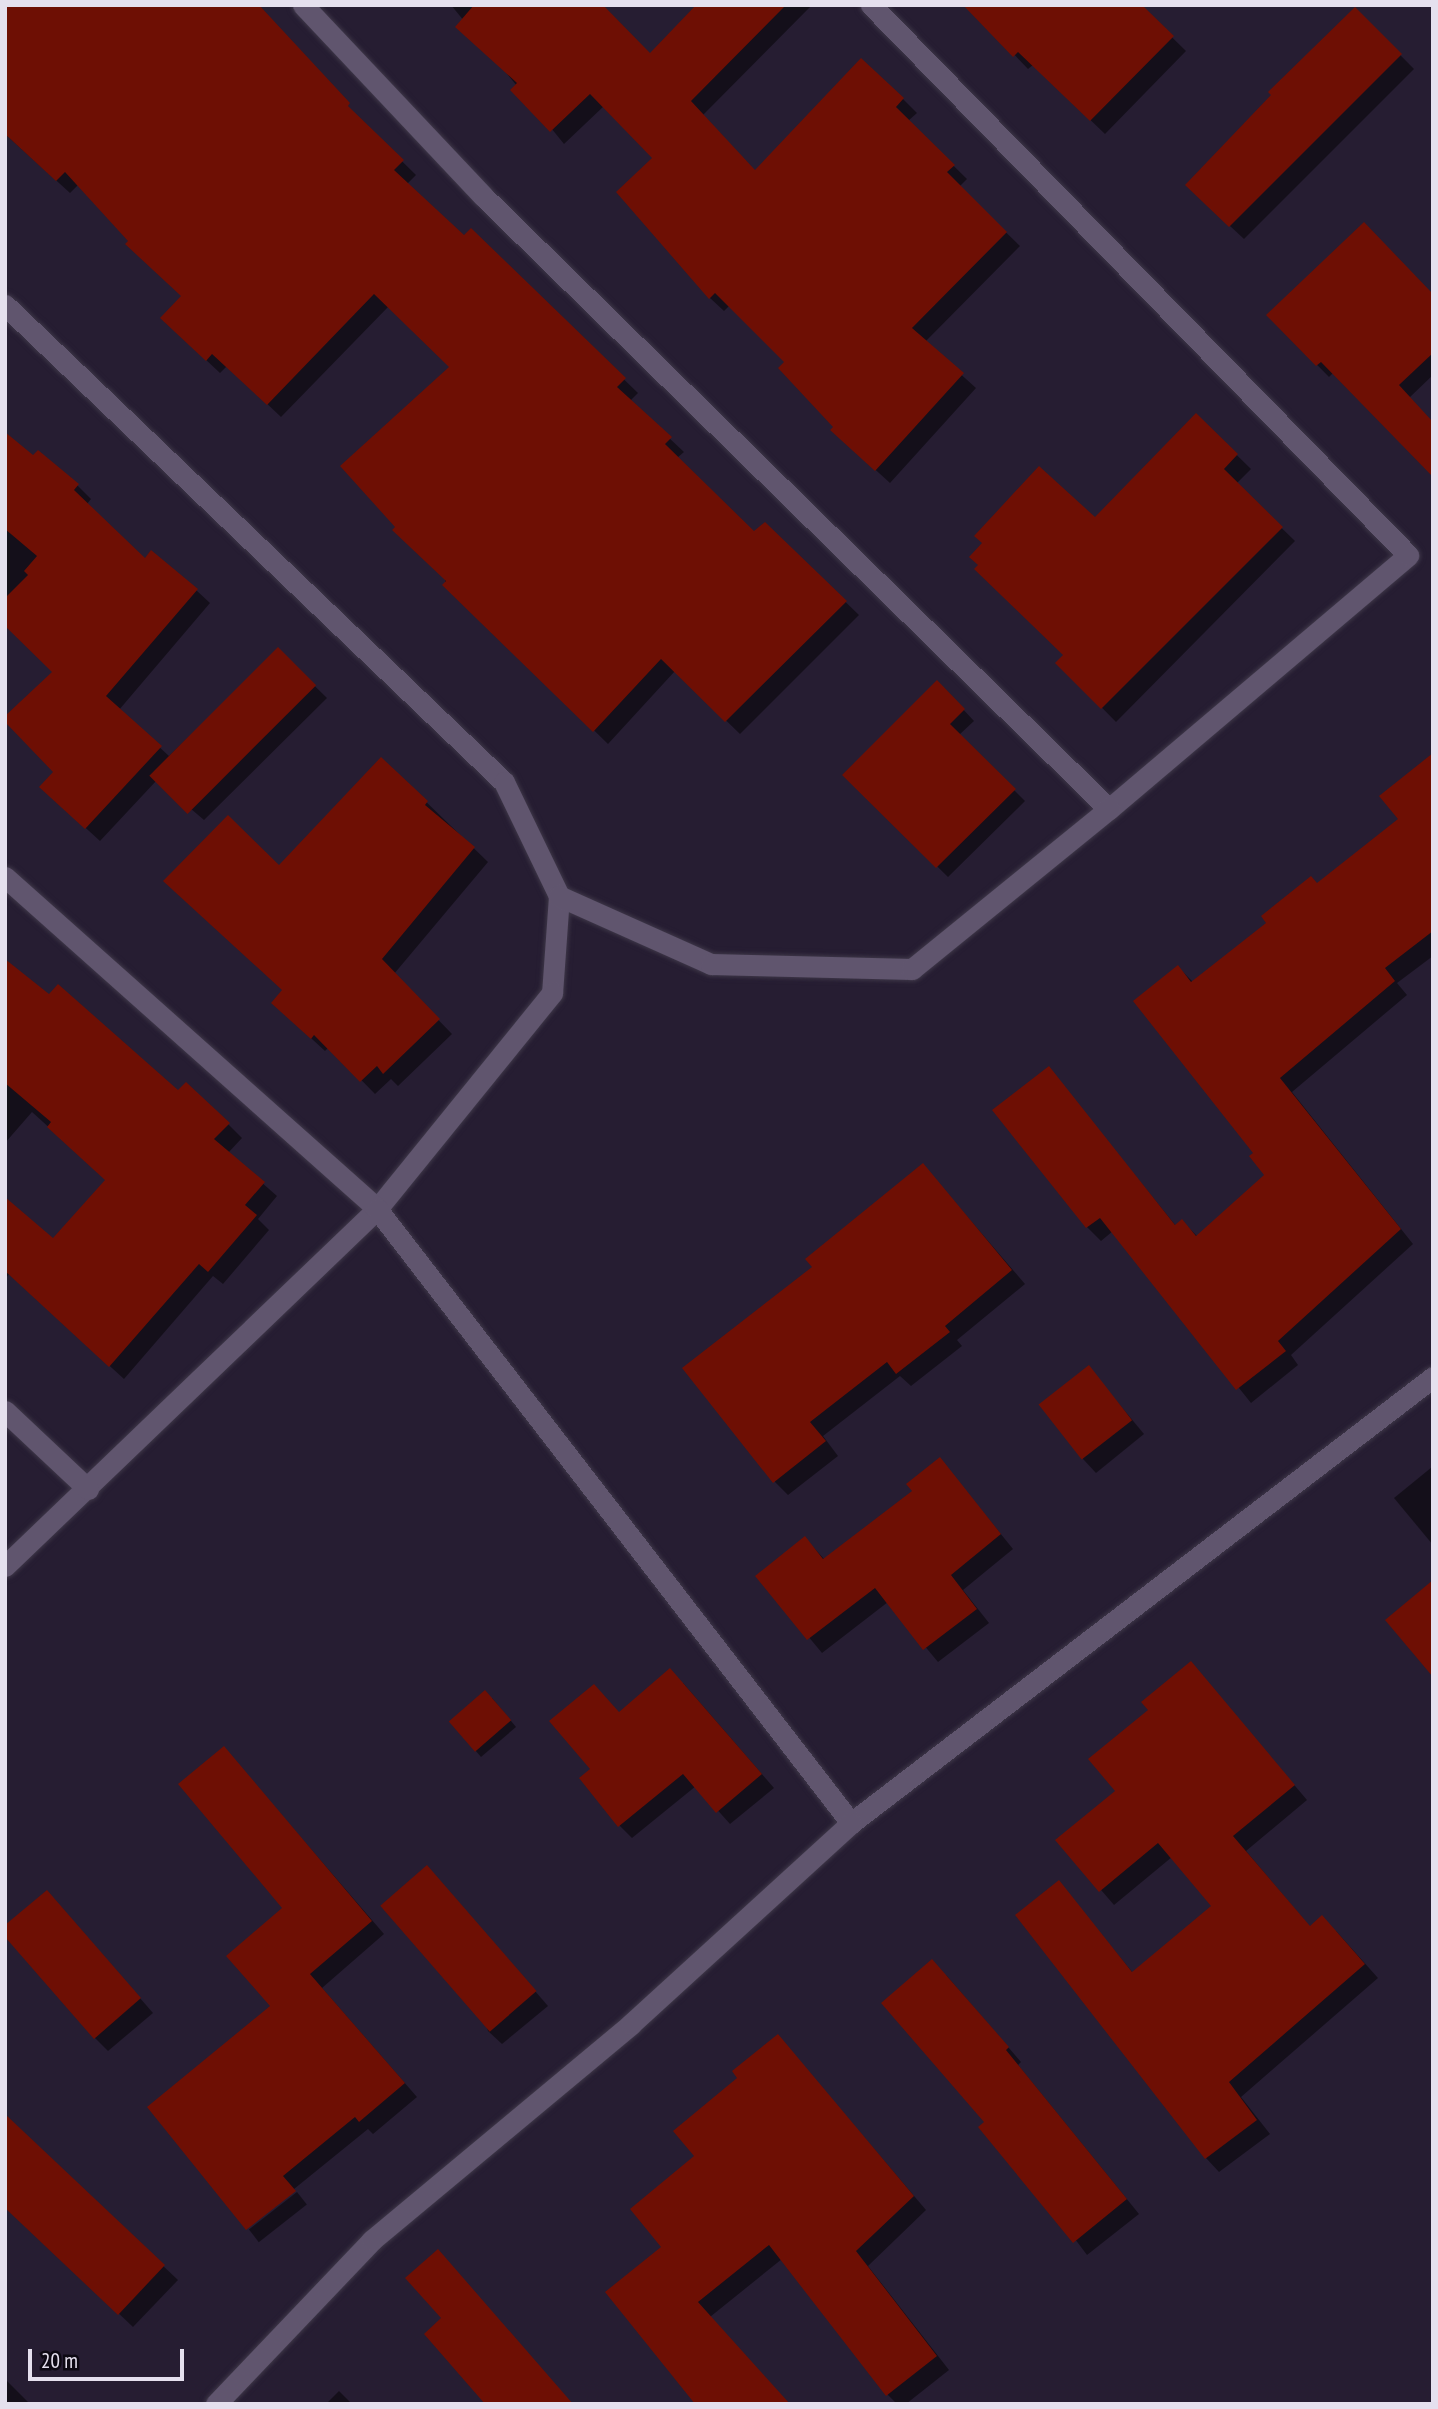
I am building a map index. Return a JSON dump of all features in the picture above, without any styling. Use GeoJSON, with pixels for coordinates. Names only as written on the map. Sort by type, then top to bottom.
{"type":"FeatureCollection","features":[{"type":"Feature","properties":{"kind":"street"},"geometry":{"type":"LineString","coordinates":[[303,5],[483,196],[1109,808]]}},
{"type":"Feature","properties":{"kind":"street"},"geometry":{"type":"LineString","coordinates":[[559,897],[711,964],[912,969],[1109,808],[1408,555],[871,5]]}},
{"type":"Feature","properties":{"kind":"street"},"geometry":{"type":"LineString","coordinates":[[5,305],[503,782],[559,897],[552,993],[376,1209],[5,1566]]}},
{"type":"Feature","properties":{"kind":"street"},"geometry":{"type":"LineString","coordinates":[[5,877],[376,1209],[851,1823]]}},
{"type":"Feature","properties":{"kind":"street"},"geometry":{"type":"LineString","coordinates":[[216,2404],[372,2240],[631,2024],[851,1823],[1433,1377]]}},
{"type":"Feature","properties":{"kind":"street"},"geometry":{"type":"LineString","coordinates":[[5,1411],[88,1489]]}},
{"type":"Feature","properties":{"kind":"building"},"geometry":{"type":"Polygon","coordinates":[[[5,5],[259,5],[350,103],[348,106],[404,160],[394,170],[464,235],[471,228],[626,378],[617,387],[672,437],[665,444],[754,531],[765,522],[847,601],[725,722],[661,659],[593,732],[442,585],[446,581],[392,530],[395,527],[340,466],[449,367],[374,294],[267,405],[212,354],[206,361],[160,318],[181,296],[125,244],[128,241],[65,172],[56,181],[5,134],[5,5]]]}},
{"type":"Feature","properties":{"kind":"building"},"geometry":{"type":"Polygon","coordinates":[[[474,5],[603,5],[650,53],[696,5],[786,5],[691,101],[755,170],[861,58],[904,98],[896,107],[955,165],[947,172],[1007,232],[912,328],[964,373],[875,471],[830,430],[833,427],[778,368],[784,362],[715,293],[709,299],[616,192],[652,158],[590,94],[550,132],[510,90],[517,83],[455,27],[474,5]]]}},
{"type":"Feature","properties":{"kind":"building"},"geometry":{"type":"Polygon","coordinates":[[[963,5],[1142,5],[1174,36],[1090,121],[1018,52],[1013,57],[963,5]]]}},
{"type":"Feature","properties":{"kind":"building"},"geometry":{"type":"Polygon","coordinates":[[[1355,7],[1402,54],[1229,227],[1185,185],[1271,95],[1268,92],[1355,7]]]}},
{"type":"Feature","properties":{"kind":"building"},"geometry":{"type":"Polygon","coordinates":[[[1364,222],[1433,294],[1433,353],[1399,385],[1433,422],[1433,477],[1321,362],[1316,366],[1266,315],[1364,222]]]}},
{"type":"Feature","properties":{"kind":"building"},"geometry":{"type":"Polygon","coordinates":[[[1196,413],[1238,454],[1224,469],[1283,527],[1101,709],[1055,663],[1063,655],[974,569],[978,565],[969,557],[982,543],[974,536],[1039,466],[1095,517],[1196,413]]]}},
{"type":"Feature","properties":{"kind":"building"},"geometry":{"type":"Polygon","coordinates":[[[5,432],[33,455],[38,450],[79,484],[74,490],[145,558],[151,550],[198,589],[106,696],[162,746],[85,829],[39,787],[53,772],[5,722],[5,716],[52,672],[5,626],[5,598],[28,575],[24,571],[37,556],[5,529],[5,432]]]}},
{"type":"Feature","properties":{"kind":"building"},"geometry":{"type":"Polygon","coordinates":[[[278,647],[316,685],[187,814],[149,776],[278,647]]]}},
{"type":"Feature","properties":{"kind":"building"},"geometry":{"type":"Polygon","coordinates":[[[937,680],[965,709],[950,724],[1016,789],[936,868],[842,775],[937,680]]]}},
{"type":"Feature","properties":{"kind":"building"},"geometry":{"type":"Polygon","coordinates":[[[1433,753],[1433,931],[1385,968],[1395,981],[1280,1078],[1401,1229],[1278,1341],[1286,1351],[1236,1390],[1100,1218],[1086,1228],[992,1110],[1049,1066],[1175,1225],[1182,1219],[1196,1236],[1264,1175],[1249,1156],[1253,1153],[1133,1001],[1178,965],[1191,982],[1266,923],[1261,916],[1311,876],[1317,883],[1398,819],[1379,796],[1433,753]]]}},
{"type":"Feature","properties":{"kind":"building"},"geometry":{"type":"Polygon","coordinates":[[[381,757],[428,801],[425,805],[475,847],[382,959],[440,1019],[383,1074],[377,1066],[360,1082],[314,1035],[311,1039],[271,1003],[282,990],[163,881],[228,815],[279,865],[381,757]]]}},
{"type":"Feature","properties":{"kind":"building"},"geometry":{"type":"Polygon","coordinates":[[[5,959],[49,994],[58,984],[178,1090],[186,1082],[230,1123],[214,1139],[265,1182],[245,1205],[257,1215],[208,1272],[199,1264],[109,1367],[5,1271],[5,1197],[53,1238],[105,1180],[47,1127],[51,1122],[5,1083],[5,959]]]}},
{"type":"Feature","properties":{"kind":"building"},"geometry":{"type":"Polygon","coordinates":[[[923,1163],[1012,1270],[945,1326],[950,1332],[896,1374],[887,1362],[810,1422],[826,1441],[773,1483],[682,1368],[812,1267],[805,1259],[923,1163]]]}},
{"type":"Feature","properties":{"kind":"building"},"geometry":{"type":"Polygon","coordinates":[[[1089,1365],[1132,1420],[1082,1460],[1039,1404],[1089,1365]]]}},
{"type":"Feature","properties":{"kind":"building"},"geometry":{"type":"Polygon","coordinates":[[[940,1457],[1001,1534],[951,1575],[977,1609],[923,1650],[875,1588],[807,1640],[755,1576],[805,1536],[823,1559],[912,1491],[906,1484],[940,1457]]]}},
{"type":"Feature","properties":{"kind":"building"},"geometry":{"type":"Polygon","coordinates":[[[1433,1580],[1433,1677],[1385,1620],[1433,1580]]]}},
{"type":"Feature","properties":{"kind":"building"},"geometry":{"type":"Polygon","coordinates":[[[1191,1661],[1295,1785],[1233,1836],[1310,1926],[1322,1915],[1365,1964],[1229,2082],[1257,2120],[1205,2159],[1015,1915],[1059,1880],[1132,1972],[1211,1906],[1158,1843],[1099,1892],[1055,1840],[1115,1791],[1088,1759],[1148,1710],[1141,1702],[1191,1661]]]}},
{"type":"Feature","properties":{"kind":"building"},"geometry":{"type":"Polygon","coordinates":[[[670,1668],[762,1774],[716,1813],[683,1774],[618,1827],[579,1778],[590,1769],[549,1721],[594,1684],[619,1712],[670,1668]]]}},
{"type":"Feature","properties":{"kind":"building"},"geometry":{"type":"Polygon","coordinates":[[[485,1690],[511,1720],[475,1752],[449,1721],[485,1690]]]}},
{"type":"Feature","properties":{"kind":"building"},"geometry":{"type":"Polygon","coordinates":[[[224,1746],[372,1921],[310,1974],[405,2083],[359,2122],[355,2117],[283,2176],[296,2191],[246,2230],[147,2107],[270,2006],[226,1956],[282,1908],[178,1784],[224,1746]]]}},
{"type":"Feature","properties":{"kind":"building"},"geometry":{"type":"Polygon","coordinates":[[[427,1865],[537,1991],[490,2032],[380,1906],[427,1865]]]}},
{"type":"Feature","properties":{"kind":"building"},"geometry":{"type":"Polygon","coordinates":[[[47,1890],[141,1998],[94,2039],[5,1937],[5,1925],[47,1890]]]}},
{"type":"Feature","properties":{"kind":"building"},"geometry":{"type":"Polygon","coordinates":[[[932,1959],[1009,2047],[1006,2050],[1127,2199],[1073,2243],[978,2127],[984,2122],[881,2003],[932,1959]]]}},
{"type":"Feature","properties":{"kind":"building"},"geometry":{"type":"Polygon","coordinates":[[[778,2034],[914,2196],[856,2251],[937,2356],[886,2396],[769,2245],[698,2302],[790,2404],[695,2404],[605,2292],[661,2247],[630,2209],[694,2156],[673,2131],[737,2078],[732,2071],[778,2034]]]}},
{"type":"Feature","properties":{"kind":"building"},"geometry":{"type":"Polygon","coordinates":[[[5,2114],[165,2265],[118,2315],[5,2208],[5,2114]]]}},
{"type":"Feature","properties":{"kind":"building"},"geometry":{"type":"Polygon","coordinates":[[[438,2249],[573,2404],[485,2404],[424,2334],[441,2318],[405,2278],[438,2249]]]}}]}
